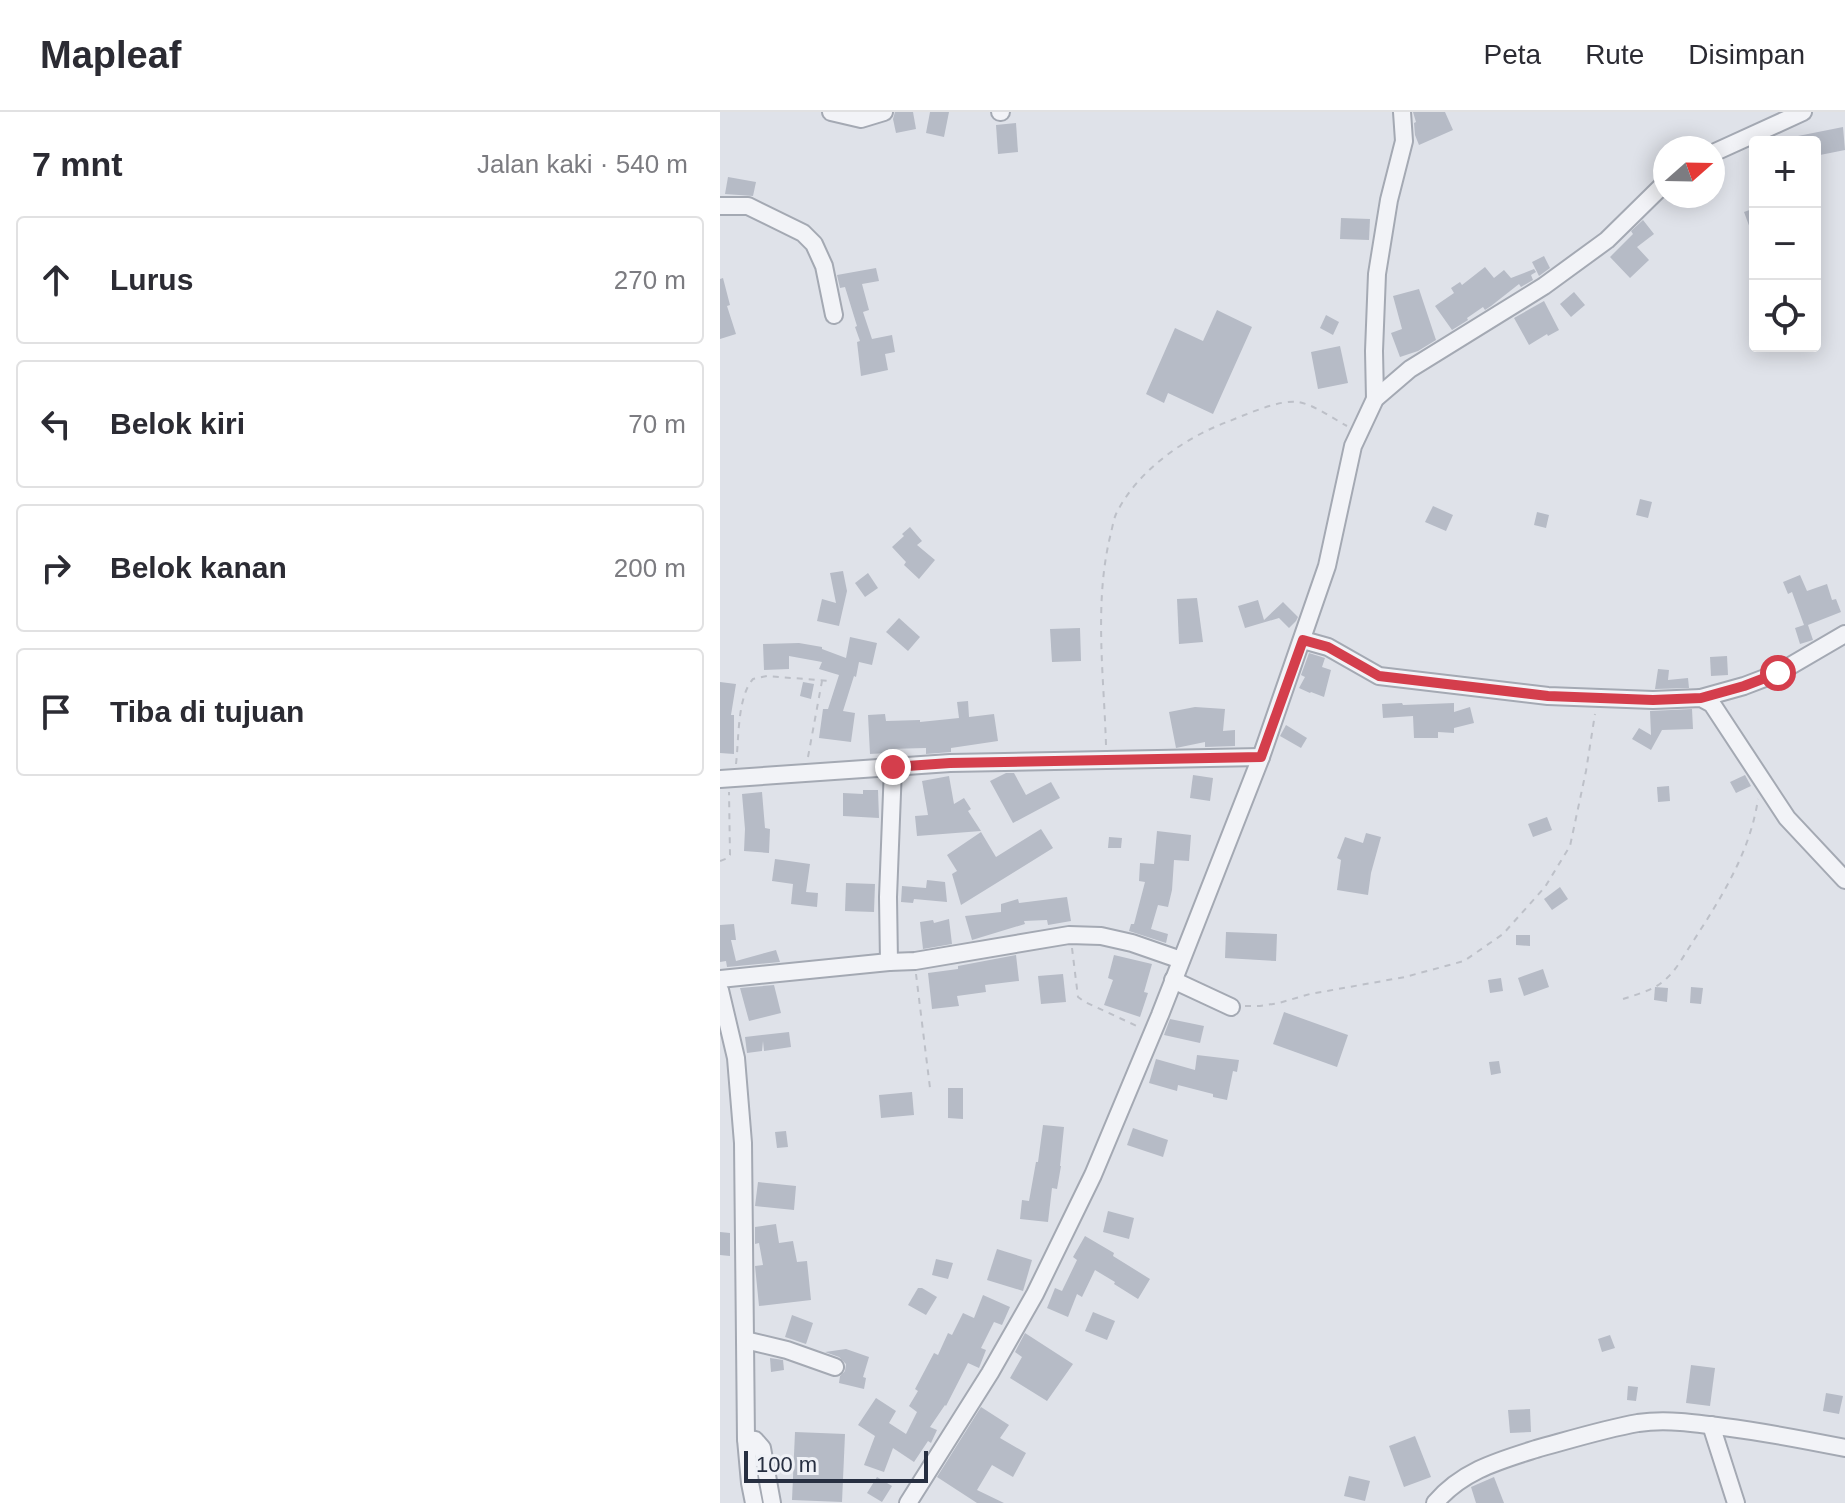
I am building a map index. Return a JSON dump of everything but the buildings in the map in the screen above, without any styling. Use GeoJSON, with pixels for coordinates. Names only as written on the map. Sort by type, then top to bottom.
{"type":"FeatureCollection","features":[{"type":"Feature","properties":{"kind":"street"},"geometry":{"type":"LineString","coordinates":[[831,112],[861,119],[884,112]]}},
{"type":"Feature","properties":{"kind":"street"},"geometry":{"type":"LineString","coordinates":[[1375,399],[1377,274],[1389,200],[1404,141],[1402,112]]}},
{"type":"Feature","properties":{"kind":"street"},"geometry":{"type":"LineString","coordinates":[[1725,148],[1803,112]]}},
{"type":"Feature","properties":{"kind":"street"},"geometry":{"type":"LineString","coordinates":[[908,1503],[990,1373],[1035,1294],[1093,1175],[1261,757],[1327,566],[1353,446],[1375,399],[1410,369],[1544,286],[1607,240],[1653,195]]}},
{"type":"Feature","properties":{"kind":"street"},"geometry":{"type":"LineString","coordinates":[[720,206],[748,206],[803,233],[814,244],[824,266],[834,315]]}},
{"type":"Feature","properties":{"kind":"street"},"geometry":{"type":"LineString","coordinates":[[1303,640],[1328,647],[1379,676],[1548,696],[1653,700],[1701,698],[1744,686],[1778,673],[1845,634]]}},
{"type":"Feature","properties":{"kind":"street"},"geometry":{"type":"LineString","coordinates":[[1701,698],[1712,704],[1787,818],[1845,880]]}},
{"type":"Feature","properties":{"kind":"street"},"geometry":{"type":"LineString","coordinates":[[728,779],[950,763],[1261,757]]}},
{"type":"Feature","properties":{"kind":"street"},"geometry":{"type":"LineString","coordinates":[[889,962],[893,767]]}},
{"type":"Feature","properties":{"kind":"street"},"geometry":{"type":"LineString","coordinates":[[720,979],[915,961],[1071,935],[1101,936],[1132,943],[1181,960]]}},
{"type":"Feature","properties":{"kind":"street"},"geometry":{"type":"LineString","coordinates":[[1173,980],[1231,1007]]}},
{"type":"Feature","properties":{"kind":"street"},"geometry":{"type":"LineString","coordinates":[[720,990],[736,1058],[742,1128],[746,1439],[754,1503]]}},
{"type":"Feature","properties":{"kind":"street"},"geometry":{"type":"LineString","coordinates":[[745,1340],[787,1350],[835,1367]]}},
{"type":"Feature","properties":{"kind":"street"},"geometry":{"type":"LineString","coordinates":[[1435,1503],[1459,1480],[1478,1468],[1637,1424],[1677,1422],[1711,1425],[1845,1448]]}},
{"type":"Feature","properties":{"kind":"street"},"geometry":{"type":"LineString","coordinates":[[1711,1425],[1736,1503]]}},
{"type":"Feature","properties":{"kind":"street"},"geometry":{"type":"LineString","coordinates":[[746,1439],[753,1439],[762,1448],[772,1503]]}},
{"type":"Feature","properties":{"kind":"path"},"geometry":{"type":"LineString","coordinates":[[1107,760],[1102,624],[1104,563],[1115,515],[1136,483],[1188,442],[1215,427],[1267,407],[1296,402],[1320,410],[1359,433]]}},
{"type":"Feature","properties":{"kind":"path"},"geometry":{"type":"LineString","coordinates":[[720,861],[730,855],[728,779],[745,689],[756,677],[830,681]]}},
{"type":"Feature","properties":{"kind":"path"},"geometry":{"type":"LineString","coordinates":[[804,773],[822,680]]}},
{"type":"Feature","properties":{"kind":"path"},"geometry":{"type":"LineString","coordinates":[[1231,1007],[1260,1006],[1405,977],[1464,961],[1503,934],[1545,887],[1570,846],[1598,697]]}},
{"type":"Feature","properties":{"kind":"path"},"geometry":{"type":"LineString","coordinates":[[1623,999],[1646,992],[1667,979],[1717,906],[1741,860],[1755,821],[1761,778]]}},
{"type":"Feature","properties":{"kind":"path"},"geometry":{"type":"LineString","coordinates":[[1071,935],[1078,997],[1152,1033]]}},
{"type":"Feature","properties":{"kind":"path"},"geometry":{"type":"LineString","coordinates":[[915,961],[930,1088]]}},
{"type":"Feature","properties":{"kind":"route"},"geometry":{"type":"LineString","coordinates":[[893,767],[950,763],[1261,757],[1303,640],[1328,647],[1379,676],[1548,696],[1653,700],[1701,698],[1778,673]]}}]}
